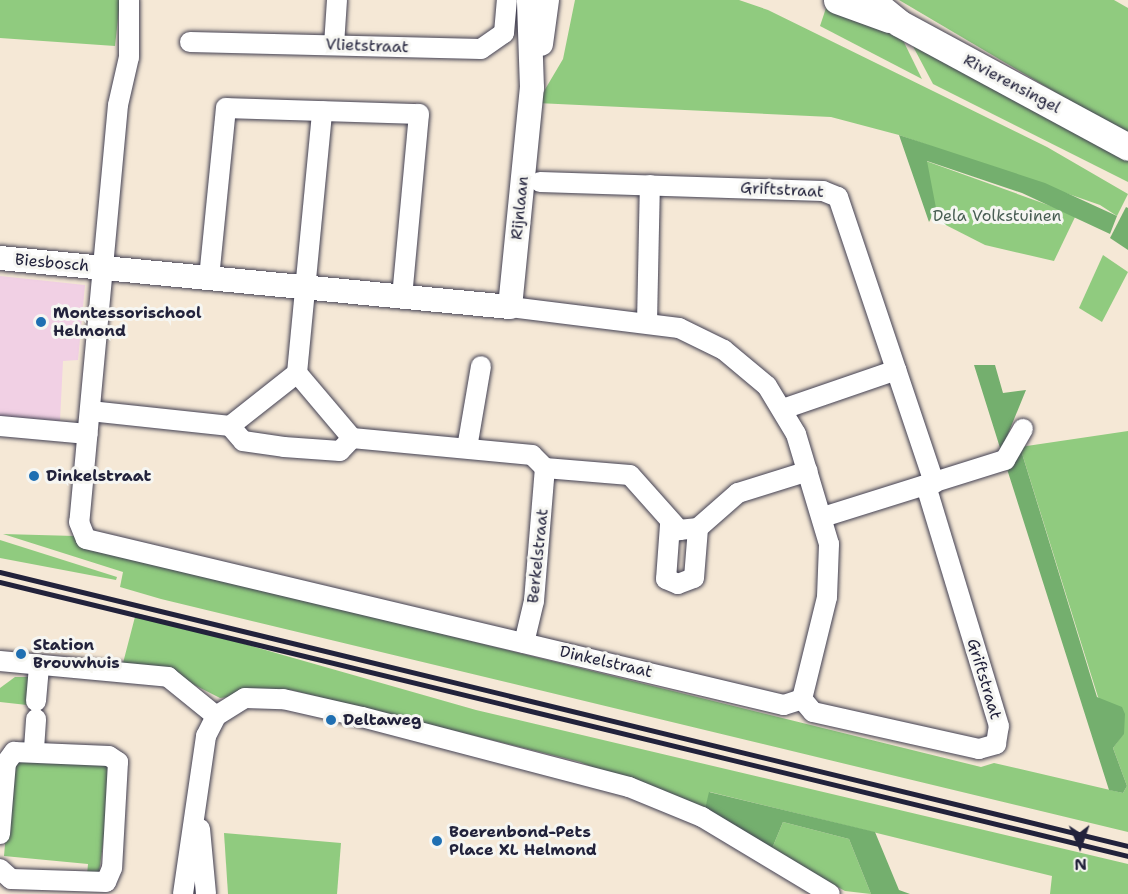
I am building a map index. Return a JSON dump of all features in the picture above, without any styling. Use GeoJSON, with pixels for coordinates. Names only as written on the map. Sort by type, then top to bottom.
{"type":"FeatureCollection","features":[{"type":"Feature","properties":{"kind":"main road","name":"Rivierensingel"},"geometry":{"type":"LineString","coordinates":[[837,0],[896,21],[1128,147]]}},
{"type":"Feature","properties":{"kind":"main road","name":"Rivierensingel"},"geometry":{"type":"LineString","coordinates":[[872,0],[896,21]]}},
{"type":"Feature","properties":{"kind":"street"},"geometry":{"type":"LineString","coordinates":[[129,0],[127,25],[129,57],[119,94],[103,268],[647,322],[706,338],[748,366],[783,409],[808,471],[823,517],[829,544],[827,597],[802,699]]}},
{"type":"Feature","properties":{"kind":"street"},"geometry":{"type":"LineString","coordinates":[[334,45],[337,0]]}},
{"type":"Feature","properties":{"kind":"street","name":"Vlietstraat"},"geometry":{"type":"LineString","coordinates":[[190,42],[489,47],[504,33],[507,0]]}},
{"type":"Feature","properties":{"kind":"street","name":"Rijnlaan"},"geometry":{"type":"LineString","coordinates":[[510,307],[532,88],[529,0]]}},
{"type":"Feature","properties":{"kind":"street"},"geometry":{"type":"LineString","coordinates":[[532,88],[547,0]]}},
{"type":"Feature","properties":{"kind":"street"},"geometry":{"type":"LineString","coordinates":[[209,278],[226,108],[418,114],[402,297]]}},
{"type":"Feature","properties":{"kind":"street"},"geometry":{"type":"LineString","coordinates":[[322,111],[297,373],[352,438],[532,455],[545,468],[630,475],[670,525],[666,579],[678,585],[694,578],[698,528],[738,493],[808,471]]}},
{"type":"Feature","properties":{"kind":"street","name":"Griftstraat"},"geometry":{"type":"LineString","coordinates":[[540,182],[824,191],[838,197],[896,370],[930,484],[999,726],[996,744],[979,749],[813,712],[802,699]]}},
{"type":"Feature","properties":{"kind":"street"},"geometry":{"type":"LineString","coordinates":[[647,322],[650,185]]}},
{"type":"Feature","properties":{"kind":"street","name":"Biesbosch"},"geometry":{"type":"LineString","coordinates":[[0,258],[103,268]]}},
{"type":"Feature","properties":{"kind":"street","name":"Dinkelstraat"},"geometry":{"type":"LineString","coordinates":[[103,268],[79,522],[80,531],[93,542],[784,705],[802,699]]}},
{"type":"Feature","properties":{"kind":"street"},"geometry":{"type":"LineString","coordinates":[[467,448],[481,366]]}},
{"type":"Feature","properties":{"kind":"street"},"geometry":{"type":"LineString","coordinates":[[783,409],[896,370]]}},
{"type":"Feature","properties":{"kind":"street"},"geometry":{"type":"LineString","coordinates":[[230,426],[297,373]]}},
{"type":"Feature","properties":{"kind":"street"},"geometry":{"type":"LineString","coordinates":[[90,411],[230,426],[243,441],[284,447],[340,451],[352,438]]}},
{"type":"Feature","properties":{"kind":"street"},"geometry":{"type":"LineString","coordinates":[[0,426],[88,434]]}},
{"type":"Feature","properties":{"kind":"street"},"geometry":{"type":"LineString","coordinates":[[823,517],[1005,460],[1023,429]]}},
{"type":"Feature","properties":{"kind":"street","name":"Berkelstraat"},"geometry":{"type":"LineString","coordinates":[[524,643],[534,601],[545,468]]}},
{"type":"Feature","properties":{"kind":"street"},"geometry":{"type":"LineString","coordinates":[[670,525],[698,528]]}},
{"type":"Feature","properties":{"kind":"street"},"geometry":{"type":"LineString","coordinates":[[0,661],[168,677],[216,716]]}},
{"type":"Feature","properties":{"kind":"street"},"geometry":{"type":"LineString","coordinates":[[34,749],[39,665]]}},
{"type":"Feature","properties":{"kind":"street"},"geometry":{"type":"LineString","coordinates":[[183,894],[201,755],[216,716],[245,698],[283,699],[562,767],[702,818],[830,894]]}},
{"type":"Feature","properties":{"kind":"street"},"geometry":{"type":"LineString","coordinates":[[0,834],[6,764],[14,752],[34,749],[110,756],[118,762],[112,868],[106,882],[92,885],[11,879],[0,869]]}},
{"type":"Feature","properties":{"kind":"street"},"geometry":{"type":"LineString","coordinates":[[196,794],[206,894]]}},
{"type":"Feature","properties":{"kind":"shaded area","name":"Montessorischool Helmond"},"geometry":{"type":"Polygon","coordinates":[[[0,276],[85,285],[78,360],[63,361],[60,421],[0,416],[0,276]]]}},
{"type":"Feature","properties":{"kind":"green space"},"geometry":{"type":"Polygon","coordinates":[[[0,0],[120,0],[115,46],[0,38],[0,0]]]}},
{"type":"Feature","properties":{"kind":"green space"},"geometry":{"type":"Polygon","coordinates":[[[575,0],[739,0],[768,10],[1047,147],[1128,194],[1117,216],[1100,205],[899,135],[831,117],[537,103],[563,59],[575,0]]]}},
{"type":"Feature","properties":{"kind":"green space"},"geometry":{"type":"Polygon","coordinates":[[[899,0],[1114,0],[1128,8],[1128,135],[899,0]]]}},
{"type":"Feature","properties":{"kind":"green space"},"geometry":{"type":"Polygon","coordinates":[[[828,2],[898,30],[922,79],[820,26],[828,2]]]}},
{"type":"Feature","properties":{"kind":"green space"},"geometry":{"type":"Polygon","coordinates":[[[907,35],[1128,161],[1128,182],[933,84],[907,35]]]}},
{"type":"Feature","properties":{"kind":"green space"},"geometry":{"type":"Polygon","coordinates":[[[899,135],[1045,183],[1117,216],[1110,234],[1022,193],[927,161],[936,208],[929,222],[899,135]]]}},
{"type":"Feature","properties":{"kind":"green space","name":"Dela Volkstuinen"},"geometry":{"type":"Polygon","coordinates":[[[926,161],[1076,215],[1054,261],[985,245],[934,219],[926,161]]]}},
{"type":"Feature","properties":{"kind":"green space"},"geometry":{"type":"Polygon","coordinates":[[[1126,207],[1128,208],[1128,250],[1110,238],[1126,207]]]}},
{"type":"Feature","properties":{"kind":"green space"},"geometry":{"type":"Polygon","coordinates":[[[1103,255],[1128,272],[1102,322],[1079,308],[1103,255]]]}},
{"type":"Feature","properties":{"kind":"green space"},"geometry":{"type":"Polygon","coordinates":[[[974,365],[995,365],[1003,393],[1026,390],[1001,451],[974,365]]]}},
{"type":"Feature","properties":{"kind":"green space"},"geometry":{"type":"Polygon","coordinates":[[[1128,431],[1128,832],[161,599],[120,587],[123,572],[3,534],[75,536],[86,546],[981,767],[994,763],[1123,793],[1127,786],[1113,748],[1124,733],[1098,697],[1020,447],[1128,431]]]}},
{"type":"Feature","properties":{"kind":"green space"},"geometry":{"type":"Polygon","coordinates":[[[1020,447],[1097,697],[1122,707],[1125,714],[1124,734],[1113,748],[1127,786],[1123,793],[1109,790],[1007,469],[1013,467],[1020,447]]]}},
{"type":"Feature","properties":{"kind":"green space"},"geometry":{"type":"Polygon","coordinates":[[[0,540],[117,577],[116,580],[0,558],[0,540]]]}},
{"type":"Feature","properties":{"kind":"green space"},"geometry":{"type":"Polygon","coordinates":[[[136,613],[476,710],[1128,864],[1128,894],[1050,894],[1052,876],[710,792],[704,813],[580,762],[291,690],[220,698],[165,670],[123,663],[136,613]]]}},
{"type":"Feature","properties":{"kind":"green space"},"geometry":{"type":"Polygon","coordinates":[[[15,677],[29,677],[27,705],[0,702],[0,688],[15,677]]]}},
{"type":"Feature","properties":{"kind":"green space"},"geometry":{"type":"Polygon","coordinates":[[[17,758],[110,765],[113,771],[99,873],[87,875],[88,864],[4,856],[12,764],[17,758]]]}},
{"type":"Feature","properties":{"kind":"green space"},"geometry":{"type":"Polygon","coordinates":[[[709,792],[875,832],[899,890],[910,894],[871,894],[849,839],[783,822],[771,851],[704,813],[709,792]]]}},
{"type":"Feature","properties":{"kind":"green space"},"geometry":{"type":"Polygon","coordinates":[[[783,822],[849,839],[871,894],[845,891],[771,851],[783,822]]]}},
{"type":"Feature","properties":{"kind":"green space"},"geometry":{"type":"Polygon","coordinates":[[[224,833],[341,843],[337,894],[228,894],[224,833]]]}},
{"type":"Feature","properties":{"kind":"railway"},"geometry":{"type":"LineString","coordinates":[[0,572],[1128,846]]}},
{"type":"Feature","properties":{"kind":"railway"},"geometry":{"type":"LineString","coordinates":[[0,582],[1128,856]]}},
{"type":"Feature","properties":{"kind":"place","name":"Montessorischool Helmond"},"geometry":{"type":"Point","coordinates":[41,322]}},
{"type":"Feature","properties":{"kind":"place","name":"Dinkelstraat"},"geometry":{"type":"Point","coordinates":[34,476]}},
{"type":"Feature","properties":{"kind":"place","name":"Station Brouwhuis"},"geometry":{"type":"Point","coordinates":[21,654]}},
{"type":"Feature","properties":{"kind":"place","name":"Deltaweg"},"geometry":{"type":"Point","coordinates":[331,720]}},
{"type":"Feature","properties":{"kind":"place","name":"Boerenbond-Pets Place XL Helmond"},"geometry":{"type":"Point","coordinates":[437,841]}}]}
